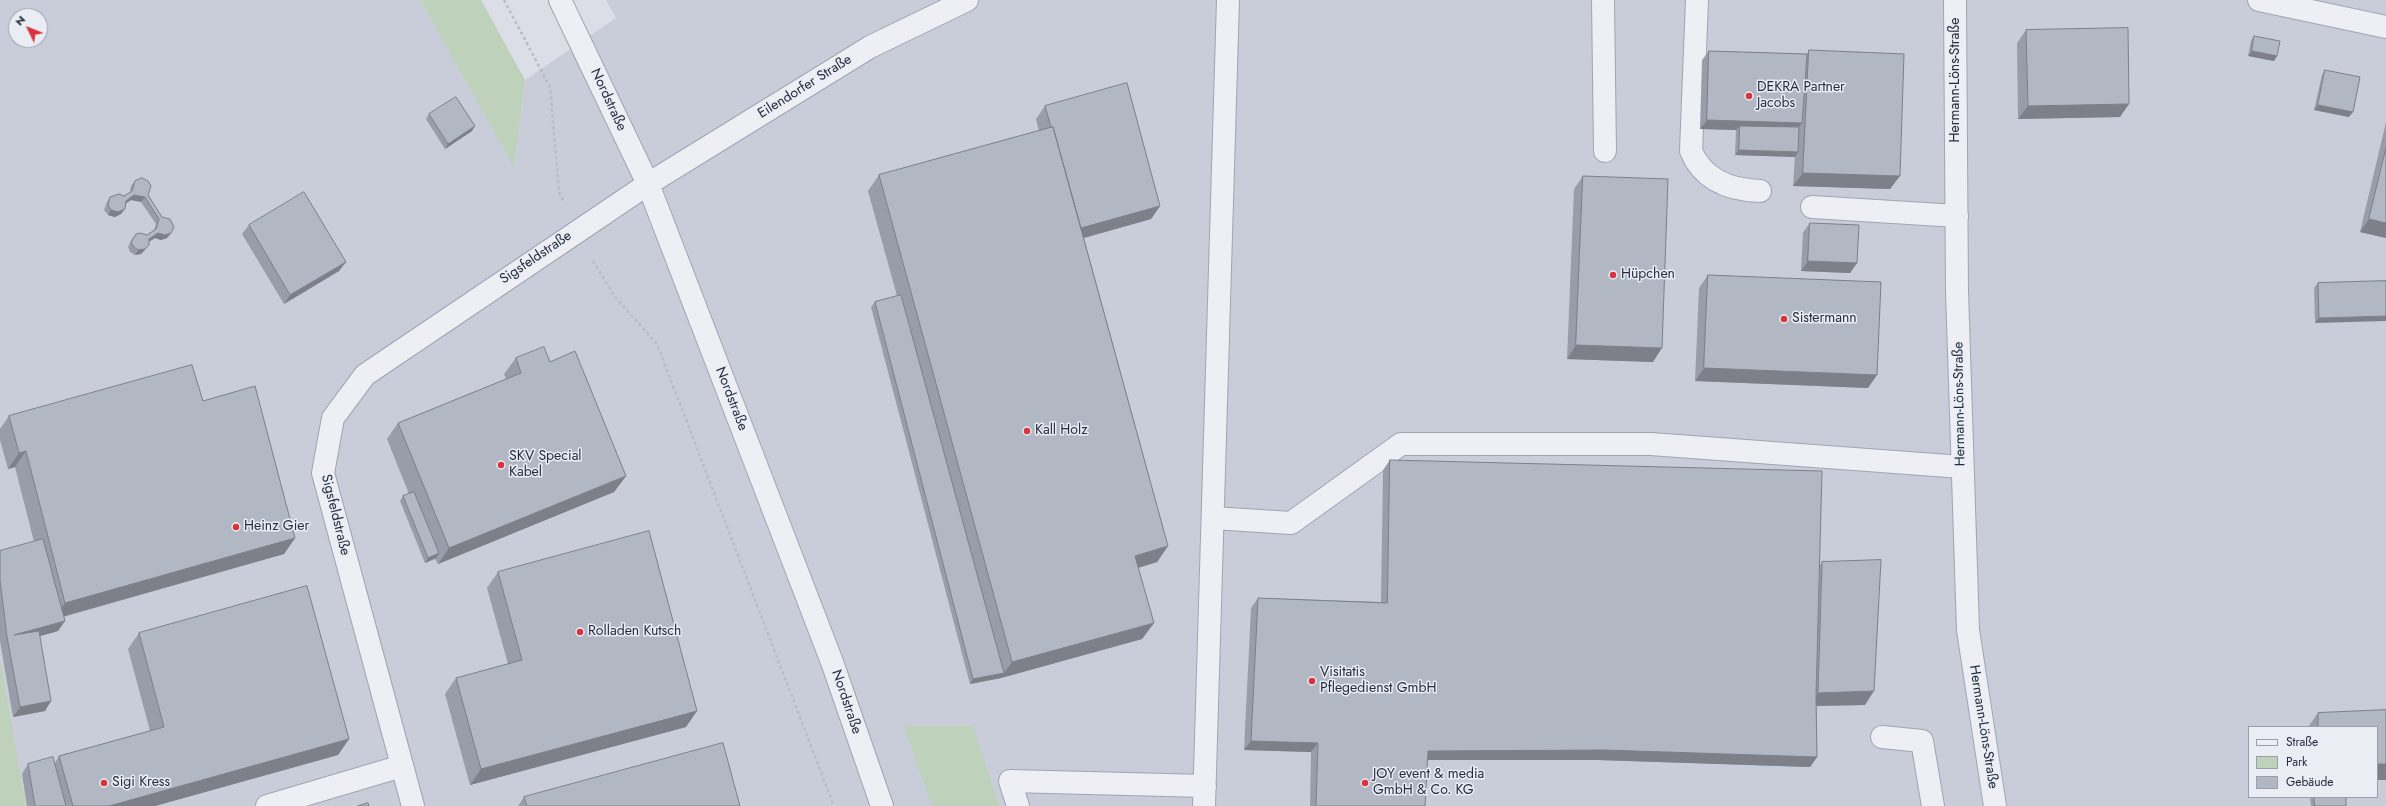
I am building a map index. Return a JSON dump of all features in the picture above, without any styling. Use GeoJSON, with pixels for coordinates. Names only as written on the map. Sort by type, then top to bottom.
{"type":"FeatureCollection","features":[{"type":"Feature","properties":{"kind":"street","name":"Nordstraße"},"geometry":{"type":"LineString","coordinates":[[560,0],[648,184],[832,662],[882,806]]}},
{"type":"Feature","properties":{"kind":"street","name":"Eilendorfer Straße"},"geometry":{"type":"LineString","coordinates":[[648,184],[870,47],[967,0]]}},
{"type":"Feature","properties":{"kind":"street"},"geometry":{"type":"LineString","coordinates":[[1018,806],[1010,781],[1204,796],[1228,0]]}},
{"type":"Feature","properties":{"kind":"street"},"geometry":{"type":"LineString","coordinates":[[1603,0],[1605,150]]}},
{"type":"Feature","properties":{"kind":"street"},"geometry":{"type":"LineString","coordinates":[[1697,0],[1691,151],[1695,161],[1708,176],[1741,191],[1760,191]]}},
{"type":"Feature","properties":{"kind":"street","name":"Hermann-Löns-Straße"},"geometry":{"type":"LineString","coordinates":[[1955,0],[1956,216],[1962,467],[1968,630],[1995,806]]}},
{"type":"Feature","properties":{"kind":"street"},"geometry":{"type":"LineString","coordinates":[[2259,0],[2386,27]]}},
{"type":"Feature","properties":{"kind":"street","name":"Sigsfeldstraße"},"geometry":{"type":"LineString","coordinates":[[413,806],[323,473],[334,418],[365,374],[575,231],[648,184]]}},
{"type":"Feature","properties":{"kind":"street"},"geometry":{"type":"LineString","coordinates":[[1812,207],[1956,216]]}},
{"type":"Feature","properties":{"kind":"street"},"geometry":{"type":"LineString","coordinates":[[1213,518],[1291,523],[1401,444],[1651,444],[1962,467]]}},
{"type":"Feature","properties":{"kind":"street"},"geometry":{"type":"LineString","coordinates":[[1882,737],[1922,741],[1933,806]]}},
{"type":"Feature","properties":{"kind":"street"},"geometry":{"type":"LineString","coordinates":[[267,806],[402,766]]}},
{"type":"Feature","properties":{"kind":"path"},"geometry":{"type":"LineString","coordinates":[[504,0],[550,87],[559,192],[575,231],[615,297],[657,344],[834,806]]}},
{"type":"Feature","properties":{"kind":"shaded area"},"geometry":{"type":"Polygon","coordinates":[[[0,0],[420,0],[514,166],[525,80],[616,18],[606,0],[2386,0],[2386,806],[26,806],[0,656],[0,0]]]}},
{"type":"Feature","properties":{"kind":"green space"},"geometry":{"type":"Polygon","coordinates":[[[420,0],[481,0],[525,80],[514,167],[420,0]]]}},
{"type":"Feature","properties":{"kind":"green space"},"geometry":{"type":"Polygon","coordinates":[[[0,656],[26,806],[0,806],[0,656]]]}},
{"type":"Feature","properties":{"kind":"green space"},"geometry":{"type":"Polygon","coordinates":[[[904,726],[973,726],[999,806],[932,806],[904,726]]]}},
{"type":"Feature","properties":{"kind":"building"},"geometry":{"type":"Polygon","coordinates":[[[2128,28],[2129,104],[2028,106],[2026,30],[2128,28]]]}},
{"type":"Feature","properties":{"kind":"building"},"geometry":{"type":"Polygon","coordinates":[[[2254,36],[2280,41],[2277,56],[2252,51],[2254,36]]]}},
{"type":"Feature","properties":{"kind":"building"},"geometry":{"type":"Polygon","coordinates":[[[1809,50],[1904,54],[1900,176],[1803,173],[1809,50]]]}},
{"type":"Feature","properties":{"kind":"building","name":"DEKRA Partner Jacobs"},"geometry":{"type":"Polygon","coordinates":[[[1709,51],[1807,54],[1802,123],[1707,120],[1709,51]]]}},
{"type":"Feature","properties":{"kind":"building"},"geometry":{"type":"Polygon","coordinates":[[[2325,70],[2360,77],[2353,112],[2318,105],[2325,70]]]}},
{"type":"Feature","properties":{"kind":"building"},"geometry":{"type":"Polygon","coordinates":[[[1127,83],[1160,206],[1081,228],[1053,127],[1051,127],[1045,106],[1127,83]]]}},
{"type":"Feature","properties":{"kind":"building"},"geometry":{"type":"Polygon","coordinates":[[[456,97],[475,126],[448,144],[429,114],[456,97]]]}},
{"type":"Feature","properties":{"kind":"building"},"geometry":{"type":"Polygon","coordinates":[[[1740,126],[1799,127],[1798,152],[1739,150],[1740,126]]]}},
{"type":"Feature","properties":{"kind":"building","name":"Kall Holz"},"geometry":{"type":"Polygon","coordinates":[[[1053,127],[1168,546],[1135,556],[1154,623],[1012,662],[879,175],[1053,127]]]}},
{"type":"Feature","properties":{"kind":"building"},"geometry":{"type":"Polygon","coordinates":[[[2386,148],[2386,223],[2369,219],[2386,148]]]}},
{"type":"Feature","properties":{"kind":"building","name":"Hüpchen"},"geometry":{"type":"Polygon","coordinates":[[[1583,176],[1668,179],[1662,348],[1576,345],[1583,176]]]}},
{"type":"Feature","properties":{"kind":"building"},"geometry":{"type":"Polygon","coordinates":[[[142,178],[148,181],[151,186],[148,195],[162,217],[170,219],[174,227],[171,233],[165,235],[158,233],[149,239],[149,245],[145,249],[138,250],[131,242],[136,234],[140,233],[147,235],[156,229],[159,219],[145,197],[134,195],[126,201],[125,209],[118,212],[111,210],[108,205],[110,197],[119,194],[124,196],[132,191],[135,181],[142,178]]]}},
{"type":"Feature","properties":{"kind":"building"},"geometry":{"type":"Polygon","coordinates":[[[304,192],[346,262],[290,295],[249,225],[304,192]]]}},
{"type":"Feature","properties":{"kind":"building"},"geometry":{"type":"Polygon","coordinates":[[[1810,223],[1859,225],[1857,263],[1808,261],[1810,223]]]}},
{"type":"Feature","properties":{"kind":"building","name":"Sistermann"},"geometry":{"type":"Polygon","coordinates":[[[1708,275],[1881,282],[1877,375],[1704,368],[1708,275]]]}},
{"type":"Feature","properties":{"kind":"building"},"geometry":{"type":"Polygon","coordinates":[[[2386,281],[2386,316],[2319,318],[2318,283],[2386,281]]]}},
{"type":"Feature","properties":{"kind":"building"},"geometry":{"type":"Polygon","coordinates":[[[901,295],[1004,673],[973,679],[875,302],[901,295]]]}},
{"type":"Feature","properties":{"kind":"building","name":"SKV Special Kabel"},"geometry":{"type":"Polygon","coordinates":[[[544,347],[550,362],[575,351],[626,476],[449,548],[398,423],[521,373],[516,358],[544,347]]]}},
{"type":"Feature","properties":{"kind":"building"},"geometry":{"type":"Polygon","coordinates":[[[192,365],[203,401],[255,386],[295,538],[65,603],[26,451],[19,453],[9,416],[192,365]]]}},
{"type":"Feature","properties":{"kind":"building"},"geometry":{"type":"Polygon","coordinates":[[[1390,460],[1822,471],[1816,696],[1817,757],[1605,750],[1428,751],[1425,806],[1316,806],[1318,743],[1251,741],[1258,598],[1387,603],[1390,460]]]}},
{"type":"Feature","properties":{"kind":"building"},"geometry":{"type":"Polygon","coordinates":[[[414,492],[439,553],[428,558],[403,496],[414,492]]]}},
{"type":"Feature","properties":{"kind":"building","name":"Rolladen Kutsch"},"geometry":{"type":"Polygon","coordinates":[[[649,531],[697,711],[481,769],[456,678],[522,660],[498,572],[649,531]]]}},
{"type":"Feature","properties":{"kind":"building"},"geometry":{"type":"Polygon","coordinates":[[[43,539],[65,621],[14,635],[39,631],[51,701],[20,707],[7,637],[0,580],[0,551],[43,539]]]}},
{"type":"Feature","properties":{"kind":"building"},"geometry":{"type":"Polygon","coordinates":[[[1881,560],[1874,691],[1818,693],[1822,562],[1881,560]]]}},
{"type":"Feature","properties":{"kind":"building"},"geometry":{"type":"Polygon","coordinates":[[[307,586],[349,739],[109,806],[73,806],[59,756],[164,727],[139,633],[307,586]]]}},
{"type":"Feature","properties":{"kind":"building"},"geometry":{"type":"Polygon","coordinates":[[[2386,710],[2386,764],[2378,764],[2378,726],[2318,726],[2318,713],[2386,710]]]}},
{"type":"Feature","properties":{"kind":"building"},"geometry":{"type":"Polygon","coordinates":[[[723,743],[740,806],[527,806],[524,797],[723,743]]]}},
{"type":"Feature","properties":{"kind":"building"},"geometry":{"type":"Polygon","coordinates":[[[53,757],[66,806],[35,806],[28,764],[53,757]]]}},
{"type":"Feature","properties":{"kind":"building"},"geometry":{"type":"Polygon","coordinates":[[[2314,798],[2346,798],[2346,806],[2315,806],[2314,798]]]}},
{"type":"Feature","properties":{"kind":"building"},"geometry":{"type":"Polygon","coordinates":[[[368,803],[369,806],[358,806],[368,803]]]}},
{"type":"Feature","properties":{"kind":"place","name":"DEKRA Partner Jacobs"},"geometry":{"type":"Point","coordinates":[1749,96]}},
{"type":"Feature","properties":{"kind":"place","name":"Hüpchen"},"geometry":{"type":"Point","coordinates":[1613,275]}},
{"type":"Feature","properties":{"kind":"place","name":"Sistermann"},"geometry":{"type":"Point","coordinates":[1784,319]}},
{"type":"Feature","properties":{"kind":"place","name":"Kall Holz"},"geometry":{"type":"Point","coordinates":[1027,431]}},
{"type":"Feature","properties":{"kind":"place","name":"SKV Special Kabel"},"geometry":{"type":"Point","coordinates":[501,465]}},
{"type":"Feature","properties":{"kind":"place","name":"Heinz Gier"},"geometry":{"type":"Point","coordinates":[236,527]}},
{"type":"Feature","properties":{"kind":"place","name":"Rolladen Kutsch"},"geometry":{"type":"Point","coordinates":[580,632]}},
{"type":"Feature","properties":{"kind":"place","name":"Visitatis Pflegedienst GmbH"},"geometry":{"type":"Point","coordinates":[1312,681]}},
{"type":"Feature","properties":{"kind":"place","name":"Sigi Kress"},"geometry":{"type":"Point","coordinates":[104,783]}},
{"type":"Feature","properties":{"kind":"place","name":"JOY event & media GmbH & Co. KG"},"geometry":{"type":"Point","coordinates":[1365,783]}}]}
